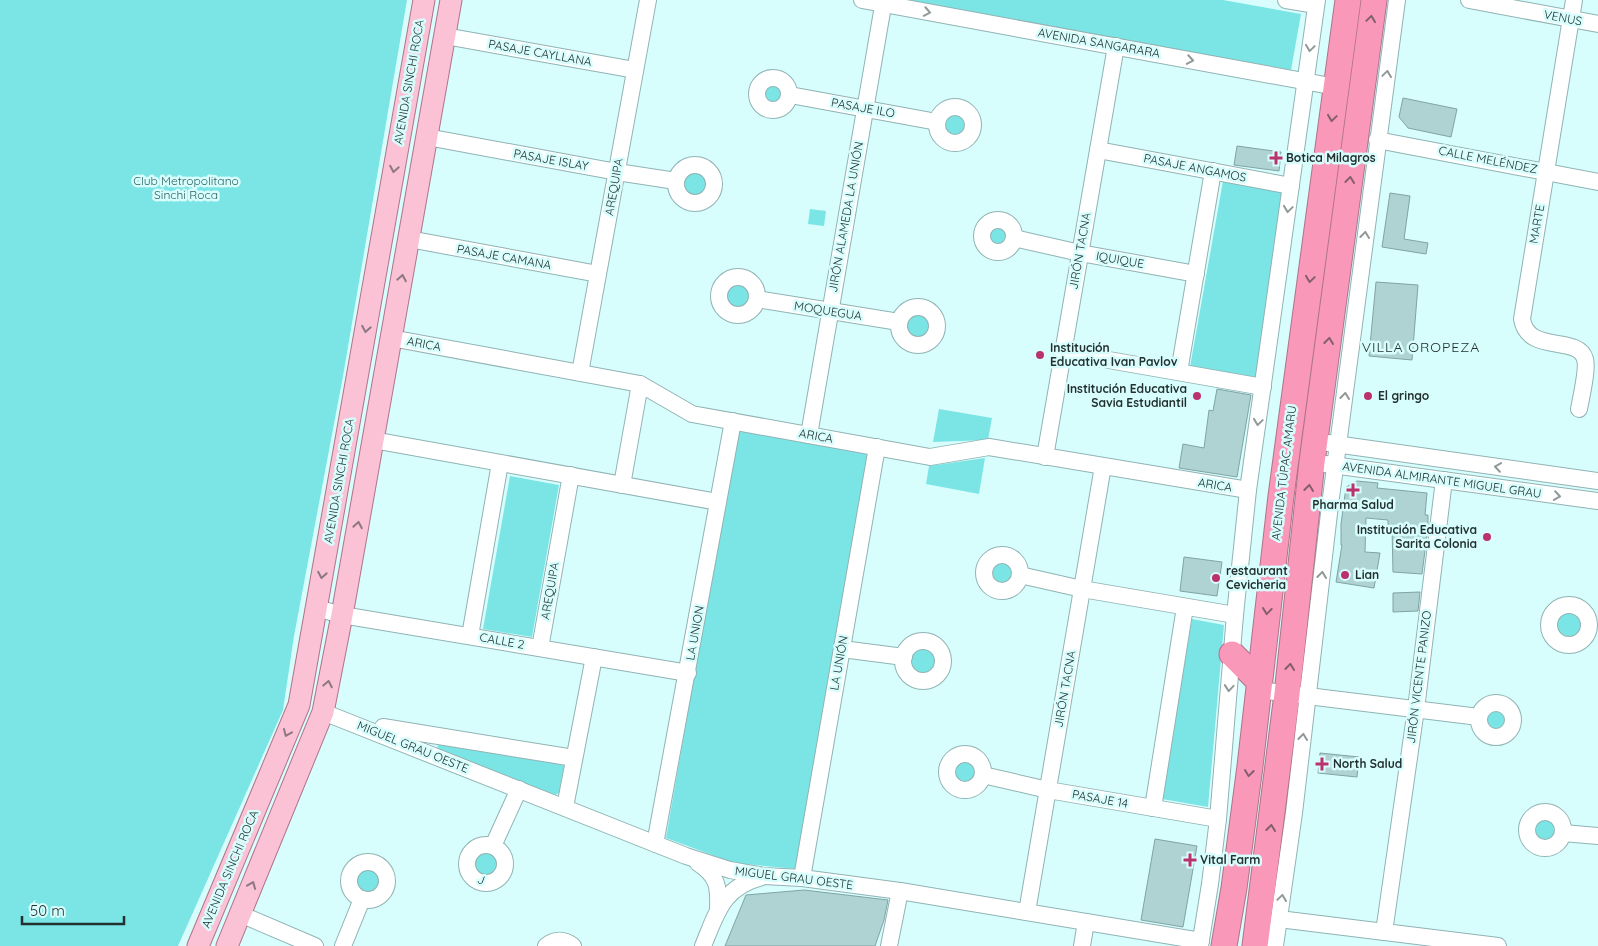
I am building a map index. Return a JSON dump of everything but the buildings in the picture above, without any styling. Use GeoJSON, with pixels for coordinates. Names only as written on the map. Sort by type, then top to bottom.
{"type":"FeatureCollection","features":[{"type":"Feature","properties":{"kind":"highway","name":"AVENIDA TÚPAC AMARU"},"geometry":{"type":"LineString","coordinates":[[1209,944],[1236,879],[1287,448],[1348,0]]}},
{"type":"Feature","properties":{"kind":"highway"},"geometry":{"type":"LineString","coordinates":[[1255,946],[1298,695],[1326,453],[1374,0]]}},
{"type":"Feature","properties":{"kind":"highway"},"geometry":{"type":"LineString","coordinates":[[1232,654],[1259,685]]}},
{"type":"Feature","properties":{"kind":"main road","name":"AVENIDA SINCHI ROCA"},"geometry":{"type":"LineString","coordinates":[[198,946],[299,704],[424,0]]}},
{"type":"Feature","properties":{"kind":"main road","name":"AVENIDA SINCHI ROCA"},"geometry":{"type":"LineString","coordinates":[[227,946],[323,712],[451,0]]}},
{"type":"Feature","properties":{"kind":"street","name":"AREQUIPA"},"geometry":{"type":"LineString","coordinates":[[580,373],[648,0]]}},
{"type":"Feature","properties":{"kind":"street","name":"AVENIDA SANGARARA"},"geometry":{"type":"LineString","coordinates":[[862,0],[884,2],[1336,87]]}},
{"type":"Feature","properties":{"kind":"street"},"geometry":{"type":"LineString","coordinates":[[1209,944],[1235,615],[1248,490],[1316,3],[1286,0]]}},
{"type":"Feature","properties":{"kind":"street"},"geometry":{"type":"LineString","coordinates":[[1326,453],[1377,140],[1397,0]]}},
{"type":"Feature","properties":{"kind":"street","name":"VENUS"},"geometry":{"type":"LineString","coordinates":[[1470,0],[1598,24]]}},
{"type":"Feature","properties":{"kind":"street","name":"MARTE"},"geometry":{"type":"LineString","coordinates":[[1574,0],[1522,319],[1527,332],[1535,338],[1574,348],[1584,355],[1586,363],[1579,409]]}},
{"type":"Feature","properties":{"kind":"street","name":"JIRÓN ALAMEDA LA UNIÓN"},"geometry":{"type":"LineString","coordinates":[[808,435],[884,2]]}},
{"type":"Feature","properties":{"kind":"street","name":"PASAJE CAYLLANA"},"geometry":{"type":"LineString","coordinates":[[445,36],[635,70]]}},
{"type":"Feature","properties":{"kind":"street","name":"JIRÓN TACNA"},"geometry":{"type":"LineString","coordinates":[[1045,456],[1116,46]]}},
{"type":"Feature","properties":{"kind":"street","name":"PASAJE ILO"},"geometry":{"type":"LineString","coordinates":[[790,95],[937,122]]}},
{"type":"Feature","properties":{"kind":"street","name":"PASAJE ISLAY"},"geometry":{"type":"LineString","coordinates":[[427,137],[676,181]]}},
{"type":"Feature","properties":{"kind":"street","name":"CALLE MELÉNDEZ"},"geometry":{"type":"LineString","coordinates":[[1377,140],[1598,182]]}},
{"type":"Feature","properties":{"kind":"street","name":"PASAJE ANGAMOS"},"geometry":{"type":"LineString","coordinates":[[1098,150],[1291,186]]}},
{"type":"Feature","properties":{"kind":"street"},"geometry":{"type":"LineString","coordinates":[[1179,372],[1213,171]]}},
{"type":"Feature","properties":{"kind":"street","name":"IQUIQUE"},"geometry":{"type":"LineString","coordinates":[[1014,238],[1080,253],[1196,274]]}},
{"type":"Feature","properties":{"kind":"street","name":"PASAJE CAMANA"},"geometry":{"type":"LineString","coordinates":[[409,239],[598,274]]}},
{"type":"Feature","properties":{"kind":"street","name":"MOQUEGUA"},"geometry":{"type":"LineString","coordinates":[[757,299],[899,322]]}},
{"type":"Feature","properties":{"kind":"street","name":"ARICA"},"geometry":{"type":"LineString","coordinates":[[391,338],[640,384],[692,414],[930,457],[989,447],[1248,490]]}},
{"type":"Feature","properties":{"kind":"street"},"geometry":{"type":"LineString","coordinates":[[1063,352],[1263,387]]}},
{"type":"Feature","properties":{"kind":"street"},"geometry":{"type":"LineString","coordinates":[[622,485],[640,384]]}},
{"type":"Feature","properties":{"kind":"street","name":"LA UNION"},"geometry":{"type":"LineString","coordinates":[[655,844],[733,421]]}},
{"type":"Feature","properties":{"kind":"street"},"geometry":{"type":"LineString","coordinates":[[373,440],[718,502]]}},
{"type":"Feature","properties":{"kind":"street","name":"LA UNIÓN"},"geometry":{"type":"LineString","coordinates":[[802,878],[877,447]]}},
{"type":"Feature","properties":{"kind":"street","name":"AVENIDA ALMIRANTE MIGUEL GRAU"},"geometry":{"type":"LineString","coordinates":[[1287,448],[1598,481]]}},
{"type":"Feature","properties":{"kind":"street","name":"AVENIDA ALMIRANTE MIGUEL GRAU"},"geometry":{"type":"LineString","coordinates":[[1326,453],[1444,480],[1598,501]]}},
{"type":"Feature","properties":{"kind":"street"},"geometry":{"type":"LineString","coordinates":[[470,636],[500,463]]}},
{"type":"Feature","properties":{"kind":"street","name":"JIRÓN TACNA"},"geometry":{"type":"LineString","coordinates":[[1027,912],[1104,466]]}},
{"type":"Feature","properties":{"kind":"street","name":"AREQUIPA"},"geometry":{"type":"LineString","coordinates":[[540,648],[571,475]]}},
{"type":"Feature","properties":{"kind":"street","name":"JIRÓN VICENTE PANIZO"},"geometry":{"type":"LineString","coordinates":[[1384,932],[1416,709],[1444,480]]}},
{"type":"Feature","properties":{"kind":"street"},"geometry":{"type":"LineString","coordinates":[[1020,575],[1082,589],[1235,615]]}},
{"type":"Feature","properties":{"kind":"street"},"geometry":{"type":"LineString","coordinates":[[1153,808],[1185,607]]}},
{"type":"Feature","properties":{"kind":"street","name":"CALLE 2"},"geometry":{"type":"LineString","coordinates":[[316,608],[688,673]]}},
{"type":"Feature","properties":{"kind":"street"},"geometry":{"type":"LineString","coordinates":[[842,649],[904,657]]}},
{"type":"Feature","properties":{"kind":"street"},"geometry":{"type":"LineString","coordinates":[[565,807],[594,657]]}},
{"type":"Feature","properties":{"kind":"street"},"geometry":{"type":"LineString","coordinates":[[1259,685],[1298,695],[1479,717]]}},
{"type":"Feature","properties":{"kind":"street"},"geometry":{"type":"LineString","coordinates":[[1274,946],[1294,813],[1298,695]]}},
{"type":"Feature","properties":{"kind":"street","name":"MIGUEL GRAU OESTE"},"geometry":{"type":"LineString","coordinates":[[323,712],[354,722],[655,844],[730,870],[764,876],[802,878],[900,891],[1209,944]]}},
{"type":"Feature","properties":{"kind":"street"},"geometry":{"type":"LineString","coordinates":[[354,722],[574,758]]}},
{"type":"Feature","properties":{"kind":"street","name":"PASAJE 14"},"geometry":{"type":"LineString","coordinates":[[983,776],[1048,790],[1218,819]]}},
{"type":"Feature","properties":{"kind":"street"},"geometry":{"type":"LineString","coordinates":[[493,846],[519,789]]}},
{"type":"Feature","properties":{"kind":"street"},"geometry":{"type":"LineString","coordinates":[[1563,833],[1598,836]]}},
{"type":"Feature","properties":{"kind":"street"},"geometry":{"type":"LineString","coordinates":[[686,856],[706,869],[715,879],[719,891],[718,910]]}},
{"type":"Feature","properties":{"kind":"street"},"geometry":{"type":"LineString","coordinates":[[703,946],[718,910],[738,886],[764,876]]}},
{"type":"Feature","properties":{"kind":"street"},"geometry":{"type":"LineString","coordinates":[[889,946],[900,891]]}},
{"type":"Feature","properties":{"kind":"street"},"geometry":{"type":"LineString","coordinates":[[343,946],[362,899]]}},
{"type":"Feature","properties":{"kind":"street"},"geometry":{"type":"LineString","coordinates":[[240,914],[315,946]]}},
{"type":"Feature","properties":{"kind":"street"},"geometry":{"type":"LineString","coordinates":[[1279,919],[1490,946]]}},
{"type":"Feature","properties":{"kind":"street"},"geometry":{"type":"LineString","coordinates":[[1082,946],[1086,922]]}},
{"type":"Feature","properties":{"kind":"street"},"geometry":{"type":"LineString","coordinates":[[546,946],[553,941],[559,940],[566,941],[573,946]]}},
{"type":"Feature","properties":{"kind":"green space","name":"Club Metropolitano Sinchi Roca"},"geometry":{"type":"Polygon","coordinates":[[[0,0],[407,0],[343,376],[294,636],[283,710],[178,946],[0,946],[0,0]]]}},
{"type":"Feature","properties":{"kind":"green space"},"geometry":{"type":"Polygon","coordinates":[[[908,0],[1223,0],[1301,14],[1291,70],[908,0]]]}},
{"type":"Feature","properties":{"kind":"green space"},"geometry":{"type":"Polygon","coordinates":[[[773,80],[782,84],[786,93],[782,102],[773,106],[764,102],[760,93],[764,84],[773,80]]]}},
{"type":"Feature","properties":{"kind":"green space"},"geometry":{"type":"Polygon","coordinates":[[[955,111],[964,115],[968,124],[964,133],[955,137],[946,133],[942,124],[946,115],[955,111]]]}},
{"type":"Feature","properties":{"kind":"green space"},"geometry":{"type":"Polygon","coordinates":[[[695,169],[701,170],[709,178],[709,190],[701,198],[695,199],[689,198],[681,190],[680,184],[681,178],[689,170],[695,169]]]}},
{"type":"Feature","properties":{"kind":"green space"},"geometry":{"type":"Polygon","coordinates":[[[1223,181],[1287,193],[1261,381],[1190,367],[1223,181]]]}},
{"type":"Feature","properties":{"kind":"green space"},"geometry":{"type":"Polygon","coordinates":[[[810,209],[826,211],[824,226],[808,224],[810,209]]]}},
{"type":"Feature","properties":{"kind":"green space"},"geometry":{"type":"Polygon","coordinates":[[[998,223],[1007,226],[1010,235],[1007,244],[998,247],[989,244],[986,235],[989,226],[998,223]]]}},
{"type":"Feature","properties":{"kind":"green space"},"geometry":{"type":"Polygon","coordinates":[[[738,282],[748,286],[752,296],[748,306],[738,310],[728,306],[724,296],[728,286],[738,282]]]}},
{"type":"Feature","properties":{"kind":"green space"},"geometry":{"type":"Polygon","coordinates":[[[918,312],[927,316],[931,325],[927,334],[918,338],[909,334],[905,325],[909,316],[918,312]]]}},
{"type":"Feature","properties":{"kind":"green space"},"geometry":{"type":"Polygon","coordinates":[[[939,409],[992,418],[988,440],[933,442],[939,409]]]}},
{"type":"Feature","properties":{"kind":"green space"},"geometry":{"type":"Polygon","coordinates":[[[737,429],[870,455],[797,869],[734,863],[666,838],[737,429]]]}},
{"type":"Feature","properties":{"kind":"green space"},"geometry":{"type":"Polygon","coordinates":[[[985,458],[979,494],[926,484],[929,466],[985,458]]]}},
{"type":"Feature","properties":{"kind":"green space"},"geometry":{"type":"Polygon","coordinates":[[[510,476],[559,485],[532,637],[483,629],[510,476]]]}},
{"type":"Feature","properties":{"kind":"green space"},"geometry":{"type":"Polygon","coordinates":[[[1002,558],[1012,562],[1016,572],[1012,582],[1002,586],[992,582],[988,572],[992,562],[1002,558]]]}},
{"type":"Feature","properties":{"kind":"green space"},"geometry":{"type":"Polygon","coordinates":[[[1569,609],[1581,613],[1585,625],[1581,637],[1569,641],[1557,637],[1553,625],[1557,613],[1569,609]]]}},
{"type":"Feature","properties":{"kind":"green space"},"geometry":{"type":"Polygon","coordinates":[[[1192,619],[1224,625],[1208,807],[1162,799],[1192,619]]]}},
{"type":"Feature","properties":{"kind":"green space"},"geometry":{"type":"Polygon","coordinates":[[[923,646],[929,647],[934,651],[938,656],[938,668],[934,673],[929,677],[923,678],[917,677],[912,673],[908,668],[907,662],[908,656],[912,651],[917,647],[923,646]]]}},
{"type":"Feature","properties":{"kind":"green space"},"geometry":{"type":"Polygon","coordinates":[[[1497,707],[1506,710],[1509,719],[1506,728],[1497,731],[1488,728],[1485,719],[1488,710],[1497,707]]]}},
{"type":"Feature","properties":{"kind":"green space"},"geometry":{"type":"Polygon","coordinates":[[[438,744],[564,765],[559,793],[551,797],[437,750],[438,744]]]}},
{"type":"Feature","properties":{"kind":"green space"},"geometry":{"type":"Polygon","coordinates":[[[965,757],[976,761],[980,772],[976,783],[965,787],[954,783],[950,772],[954,761],[965,757]]]}},
{"type":"Feature","properties":{"kind":"green space"},"geometry":{"type":"Polygon","coordinates":[[[1545,815],[1555,819],[1559,829],[1555,839],[1545,843],[1535,839],[1531,829],[1535,819],[1545,815]]]}},
{"type":"Feature","properties":{"kind":"green space"},"geometry":{"type":"Polygon","coordinates":[[[486,851],[495,855],[499,864],[495,873],[486,877],[477,873],[473,864],[477,855],[486,851]]]}},
{"type":"Feature","properties":{"kind":"green space"},"geometry":{"type":"Polygon","coordinates":[[[368,868],[377,872],[381,881],[377,890],[368,894],[359,890],[355,881],[359,872],[368,868]]]}},
{"type":"Feature","properties":{"kind":"place","name":"Botica Milagros"},"geometry":{"type":"Point","coordinates":[1276,158]}},
{"type":"Feature","properties":{"kind":"place","name":"Institución Educativa Ivan Pavlov"},"geometry":{"type":"Point","coordinates":[1040,355]}},
{"type":"Feature","properties":{"kind":"place","name":"Institución Educativa Savia Estudiantil"},"geometry":{"type":"Point","coordinates":[1197,396]}},
{"type":"Feature","properties":{"kind":"place","name":"El gringo"},"geometry":{"type":"Point","coordinates":[1368,396]}},
{"type":"Feature","properties":{"kind":"place","name":"Pharma Salud"},"geometry":{"type":"Point","coordinates":[1353,490]}},
{"type":"Feature","properties":{"kind":"place","name":"Institución Educativa Sarita Colonia"},"geometry":{"type":"Point","coordinates":[1487,537]}},
{"type":"Feature","properties":{"kind":"place","name":"Lian"},"geometry":{"type":"Point","coordinates":[1345,575]}},
{"type":"Feature","properties":{"kind":"place","name":"restaurant Cevicheria"},"geometry":{"type":"Point","coordinates":[1216,578]}},
{"type":"Feature","properties":{"kind":"place","name":"North Salud"},"geometry":{"type":"Point","coordinates":[1322,764]}},
{"type":"Feature","properties":{"kind":"place","name":"Vital Farm"},"geometry":{"type":"Point","coordinates":[1190,860]}},
{"type":"Feature","properties":{"kind":"district","name":"VILLA OROPEZA"},"geometry":{"type":"Point","coordinates":[1421,347]}}]}
